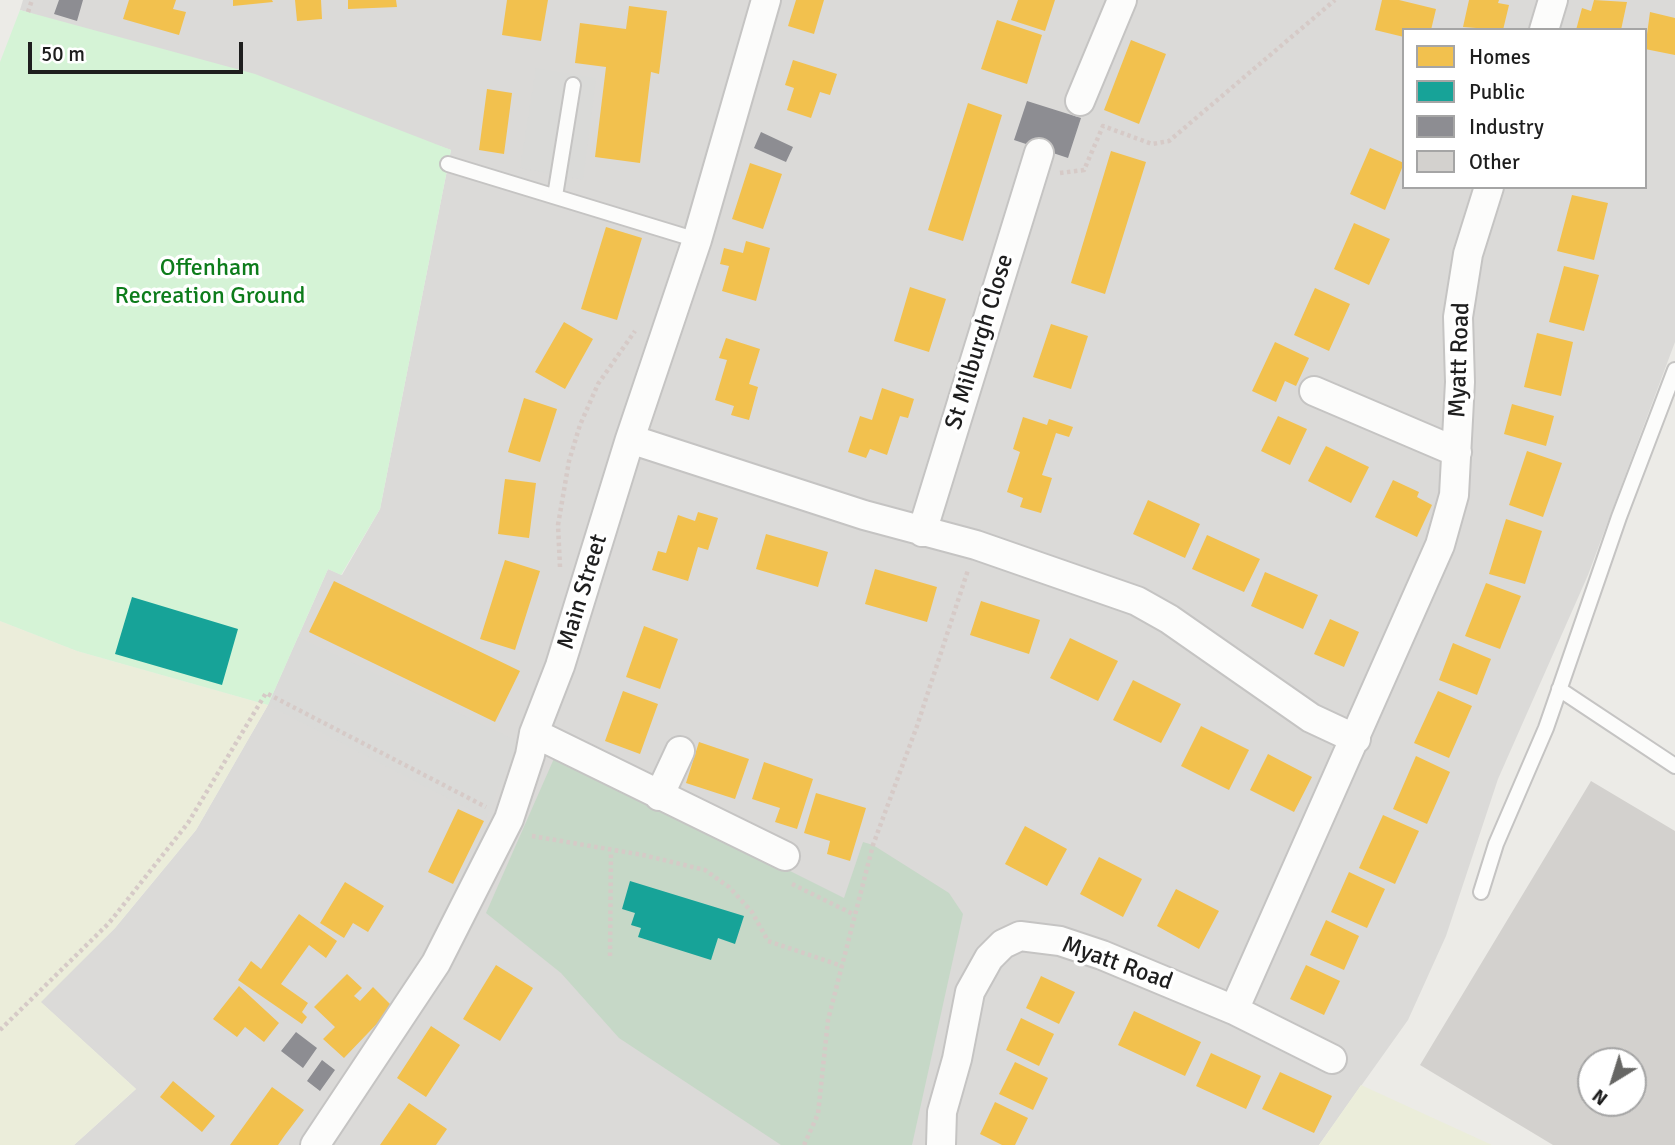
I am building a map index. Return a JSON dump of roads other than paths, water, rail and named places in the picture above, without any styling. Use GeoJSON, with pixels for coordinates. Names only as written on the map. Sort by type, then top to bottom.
{"type":"FeatureCollection","features":[{"type":"Feature","properties":{"kind":"street","name":"Main Street"},"geometry":{"type":"LineString","coordinates":[[315,1145],[436,963],[507,822],[697,240],[766,0]]}},
{"type":"Feature","properties":{"kind":"street"},"geometry":{"type":"LineString","coordinates":[[1080,101],[1122,0]]}},
{"type":"Feature","properties":{"kind":"street"},"geometry":{"type":"LineString","coordinates":[[1545,28],[1553,0]]}},
{"type":"Feature","properties":{"kind":"street","name":"St Milburgh Close"},"geometry":{"type":"LineString","coordinates":[[922,532],[1035,165]]}},
{"type":"Feature","properties":{"kind":"street","name":"Myatt Road"},"geometry":{"type":"LineString","coordinates":[[1234,1010],[1440,545],[1454,495],[1460,382],[1458,317],[1468,254],[1488,189]]}},
{"type":"Feature","properties":{"kind":"street","name":"Myatt Road"},"geometry":{"type":"LineString","coordinates":[[1314,391],[1457,452]]}},
{"type":"Feature","properties":{"kind":"street"},"geometry":{"type":"LineString","coordinates":[[630,439],[922,532],[976,545],[1137,601],[1169,619],[1311,718],[1356,739]]}},
{"type":"Feature","properties":{"kind":"street"},"geometry":{"type":"LineString","coordinates":[[534,733],[785,856]]}},
{"type":"Feature","properties":{"kind":"street"},"geometry":{"type":"LineString","coordinates":[[659,796],[680,751]]}},
{"type":"Feature","properties":{"kind":"street","name":"Myatt Road"},"geometry":{"type":"LineString","coordinates":[[942,1145],[942,1112],[957,1059],[970,992],[989,958],[1003,944],[1020,936],[1060,941],[1102,955],[1234,1010],[1332,1059]]}},
{"type":"Feature","properties":{"kind":"lane"},"geometry":{"type":"LineString","coordinates":[[555,196],[572,85]]}},
{"type":"Feature","properties":{"kind":"lane"},"geometry":{"type":"LineString","coordinates":[[448,164],[697,240]]}},
{"type":"Feature","properties":{"kind":"lane"},"geometry":{"type":"LineString","coordinates":[[1481,892],[1496,844],[1546,728],[1675,370]]}},
{"type":"Feature","properties":{"kind":"lane"},"geometry":{"type":"LineString","coordinates":[[1559,689],[1675,766]]}},
{"type":"Feature","properties":{"kind":"park label","name":"Offenham Recreation Ground"},"geometry":{"type":"Point","coordinates":[210,283]}}]}
